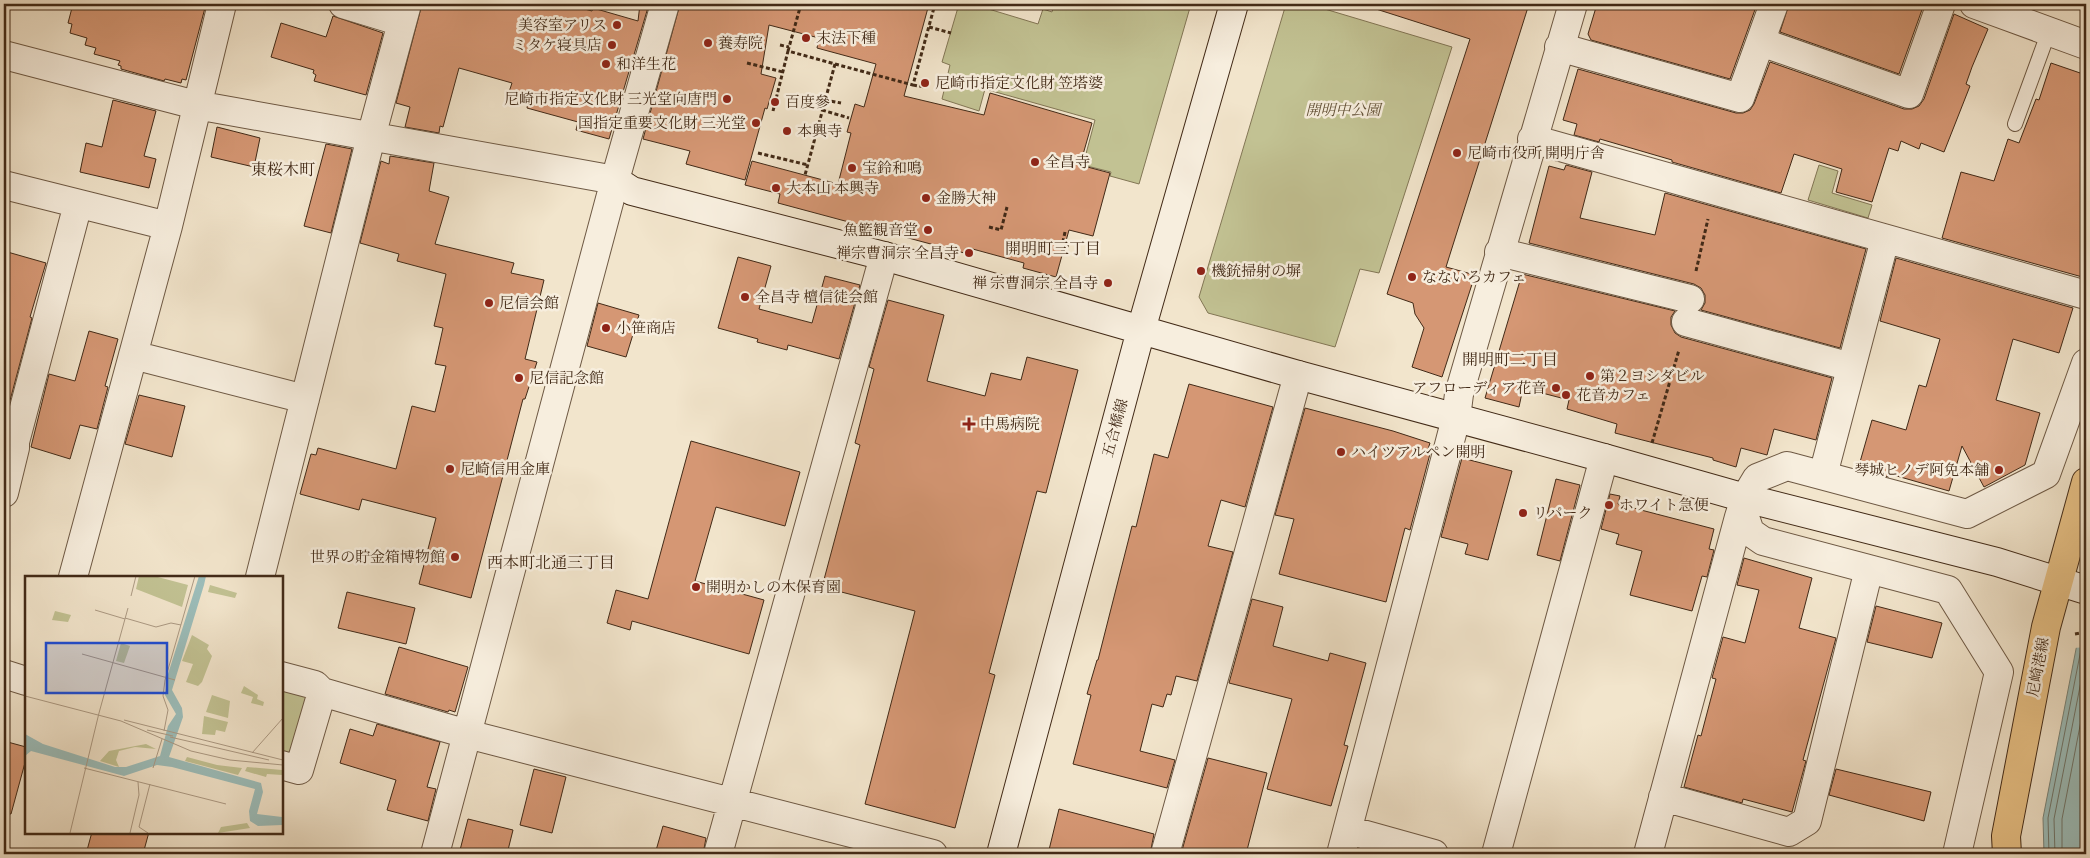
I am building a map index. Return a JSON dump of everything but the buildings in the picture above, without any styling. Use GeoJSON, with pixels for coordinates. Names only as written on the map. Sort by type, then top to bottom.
{"type":"FeatureCollection","features":[{"type":"Feature","properties":{"kind":"main road","name":"尼崎港線"},"geometry":{"type":"LineString","coordinates":[[2007,854],[2006,836],[2046,627],[2074,586],[2086,482]]}},
{"type":"Feature","properties":{"kind":"street"},"geometry":{"type":"LineString","coordinates":[[73,576],[168,226],[222,4]]}},
{"type":"Feature","properties":{"kind":"street"},"geometry":{"type":"LineString","coordinates":[[260,576],[404,13],[342,4]]}},
{"type":"Feature","properties":{"kind":"street"},"geometry":{"type":"LineString","coordinates":[[435,854],[615,180],[665,4]]}},
{"type":"Feature","properties":{"kind":"street","name":"五合橋線"},"geometry":{"type":"LineString","coordinates":[[1001,854],[1141,330],[1234,4]]}},
{"type":"Feature","properties":{"kind":"street"},"geometry":{"type":"LineString","coordinates":[[1434,854],[1344,842],[1456,418],[1459,394],[1572,4]]}},
{"type":"Feature","properties":{"kind":"street"},"geometry":{"type":"LineString","coordinates":[[1559,48],[1740,98],[1774,4]]}},
{"type":"Feature","properties":{"kind":"street"},"geometry":{"type":"LineString","coordinates":[[1760,42],[1909,94],[1941,4]]}},
{"type":"Feature","properties":{"kind":"street"},"geometry":{"type":"LineString","coordinates":[[1974,4],[2086,45]]}},
{"type":"Feature","properties":{"kind":"street"},"geometry":{"type":"LineString","coordinates":[[4,55],[196,105],[615,180],[632,191],[884,256],[1298,375],[1604,458],[1743,503],[1959,552],[2074,586]]}},
{"type":"Feature","properties":{"kind":"street"},"geometry":{"type":"LineString","coordinates":[[1532,139],[2086,295]]}},
{"type":"Feature","properties":{"kind":"street"},"geometry":{"type":"LineString","coordinates":[[4,185],[168,226]]}},
{"type":"Feature","properties":{"kind":"street"},"geometry":{"type":"LineString","coordinates":[[4,493],[15,448],[14,442],[78,204]]}},
{"type":"Feature","properties":{"kind":"street"},"geometry":{"type":"LineString","coordinates":[[1823,475],[1885,238]]}},
{"type":"Feature","properties":{"kind":"street"},"geometry":{"type":"LineString","coordinates":[[1499,252],[1688,311],[1851,367]]}},
{"type":"Feature","properties":{"kind":"street"},"geometry":{"type":"LineString","coordinates":[[718,854],[884,256]]}},
{"type":"Feature","properties":{"kind":"street"},"geometry":{"type":"LineString","coordinates":[[133,354],[305,400]]}},
{"type":"Feature","properties":{"kind":"street"},"geometry":{"type":"LineString","coordinates":[[1648,854],[1743,503],[1757,478],[1787,466],[1967,514],[2046,474],[2086,363]]}},
{"type":"Feature","properties":{"kind":"street"},"geometry":{"type":"LineString","coordinates":[[1165,854],[1298,375]]}},
{"type":"Feature","properties":{"kind":"street"},"geometry":{"type":"LineString","coordinates":[[1496,854],[1604,458]]}},
{"type":"Feature","properties":{"kind":"street"},"geometry":{"type":"LineString","coordinates":[[1743,503],[1750,532],[1762,541],[1948,590],[1999,672],[1957,854]]}},
{"type":"Feature","properties":{"kind":"street"},"geometry":{"type":"LineString","coordinates":[[1664,797],[1789,832],[1807,821],[1868,569]]}},
{"type":"Feature","properties":{"kind":"street"},"geometry":{"type":"LineString","coordinates":[[4,674],[25,681]]}},
{"type":"Feature","properties":{"kind":"street"},"geometry":{"type":"LineString","coordinates":[[282,676],[315,685],[322,692],[467,734],[933,854]]}},
{"type":"Feature","properties":{"kind":"street"},"geometry":{"type":"LineString","coordinates":[[282,765],[300,770],[322,692]]}},
{"type":"Feature","properties":{"kind":"lane"},"geometry":{"type":"LineString","coordinates":[[2015,124],[2049,31]]}},
{"type":"Feature","properties":{"kind":"path"},"geometry":{"type":"LineString","coordinates":[[783,4],[800,8]]}},
{"type":"Feature","properties":{"kind":"path"},"geometry":{"type":"LineString","coordinates":[[773,111],[801,4]]}},
{"type":"Feature","properties":{"kind":"path"},"geometry":{"type":"LineString","coordinates":[[913,84],[935,4]]}},
{"type":"Feature","properties":{"kind":"path"},"geometry":{"type":"LineString","coordinates":[[929,27],[950,33]]}},
{"type":"Feature","properties":{"kind":"path"},"geometry":{"type":"LineString","coordinates":[[780,45],[835,64],[925,87]]}},
{"type":"Feature","properties":{"kind":"path"},"geometry":{"type":"LineString","coordinates":[[748,63],[782,72]]}},
{"type":"Feature","properties":{"kind":"path"},"geometry":{"type":"LineString","coordinates":[[805,175],[835,64]]}},
{"type":"Feature","properties":{"kind":"path"},"geometry":{"type":"LineString","coordinates":[[825,100],[841,103]]}},
{"type":"Feature","properties":{"kind":"path"},"geometry":{"type":"LineString","coordinates":[[822,110],[849,118]]}},
{"type":"Feature","properties":{"kind":"path"},"geometry":{"type":"LineString","coordinates":[[758,153],[808,165]]}},
{"type":"Feature","properties":{"kind":"path"},"geometry":{"type":"LineString","coordinates":[[989,227],[1001,230],[1007,207]]}},
{"type":"Feature","properties":{"kind":"path"},"geometry":{"type":"LineString","coordinates":[[1065,232],[1061,251],[1066,251],[1069,242]]}},
{"type":"Feature","properties":{"kind":"path"},"geometry":{"type":"LineString","coordinates":[[2070,634],[2086,632]]}},
{"type":"Feature","properties":{"kind":"green space"},"geometry":{"type":"Polygon","coordinates":[[[959,4],[972,4],[1038,24],[1043,9],[1052,12],[1054,4],[1191,4],[1139,184],[1110,176],[1111,172],[1083,165],[1095,120],[985,89],[979,111],[942,99],[950,65],[942,62],[959,4]]]}},
{"type":"Feature","properties":{"kind":"green space","name":"開明中公園"},"geometry":{"type":"Polygon","coordinates":[[[1286,4],[1308,4],[1452,47],[1379,273],[1360,269],[1335,347],[1208,313],[1199,297],[1286,4]]]}},
{"type":"Feature","properties":{"kind":"green space"},"geometry":{"type":"Polygon","coordinates":[[[1819,165],[1838,171],[1832,193],[1872,205],[1868,218],[1808,200],[1819,165]]]}},
{"type":"Feature","properties":{"kind":"green space"},"geometry":{"type":"Polygon","coordinates":[[[282,686],[308,693],[293,748],[285,754],[282,753],[282,686]]]}},
{"type":"Feature","properties":{"kind":"water"},"geometry":{"type":"Polygon","coordinates":[[[2086,598],[2086,854],[2044,854],[2043,818],[2086,598]]]}},
{"type":"Feature","properties":{"kind":"pier"},"geometry":{"type":"Polygon","coordinates":[[[2086,595],[2086,647],[2074,648],[2084,597],[2086,595]]]}},
{"type":"Feature","properties":{"kind":"place","name":"美容室アリス"},"geometry":{"type":"Point","coordinates":[617,25]}},
{"type":"Feature","properties":{"kind":"place","name":"末法下種"},"geometry":{"type":"Point","coordinates":[806,38]}},
{"type":"Feature","properties":{"kind":"place","name":"養寿院"},"geometry":{"type":"Point","coordinates":[708,43]}},
{"type":"Feature","properties":{"kind":"place","name":"ミタケ寝具店"},"geometry":{"type":"Point","coordinates":[612,45]}},
{"type":"Feature","properties":{"kind":"place","name":"和洋生花"},"geometry":{"type":"Point","coordinates":[606,64]}},
{"type":"Feature","properties":{"kind":"place","name":"尼崎市指定文化財 笠塔婆"},"geometry":{"type":"Point","coordinates":[925,83]}},
{"type":"Feature","properties":{"kind":"place","name":"尼崎市指定文化財 三光堂向唐門"},"geometry":{"type":"Point","coordinates":[727,99]}},
{"type":"Feature","properties":{"kind":"place","name":"百度參"},"geometry":{"type":"Point","coordinates":[775,102]}},
{"type":"Feature","properties":{"kind":"place","name":"国指定重要文化財 三光堂"},"geometry":{"type":"Point","coordinates":[756,123]}},
{"type":"Feature","properties":{"kind":"place","name":"本興寺"},"geometry":{"type":"Point","coordinates":[787,131]}},
{"type":"Feature","properties":{"kind":"place","name":"尼崎市役所 開明庁舎"},"geometry":{"type":"Point","coordinates":[1457,153]}},
{"type":"Feature","properties":{"kind":"place","name":"全昌寺"},"geometry":{"type":"Point","coordinates":[1035,162]}},
{"type":"Feature","properties":{"kind":"place","name":"宝鈴和鳴"},"geometry":{"type":"Point","coordinates":[852,168]}},
{"type":"Feature","properties":{"kind":"place","name":"大本山 本興寺"},"geometry":{"type":"Point","coordinates":[776,188]}},
{"type":"Feature","properties":{"kind":"place","name":"金勝大神"},"geometry":{"type":"Point","coordinates":[926,198]}},
{"type":"Feature","properties":{"kind":"place","name":"魚籃観音堂"},"geometry":{"type":"Point","coordinates":[928,230]}},
{"type":"Feature","properties":{"kind":"place","name":"禅宗曹洞宗 全昌寺"},"geometry":{"type":"Point","coordinates":[969,253]}},
{"type":"Feature","properties":{"kind":"place","name":"機銃掃射の塀"},"geometry":{"type":"Point","coordinates":[1201,271]}},
{"type":"Feature","properties":{"kind":"place","name":"なないろカフェ"},"geometry":{"type":"Point","coordinates":[1412,277]}},
{"type":"Feature","properties":{"kind":"place","name":"禅 宗曹洞宗 全昌寺"},"geometry":{"type":"Point","coordinates":[1108,283]}},
{"type":"Feature","properties":{"kind":"place","name":"全昌寺 檀信徒会館"},"geometry":{"type":"Point","coordinates":[745,297]}},
{"type":"Feature","properties":{"kind":"place","name":"尼信会館"},"geometry":{"type":"Point","coordinates":[489,303]}},
{"type":"Feature","properties":{"kind":"place","name":"小笹商店"},"geometry":{"type":"Point","coordinates":[606,328]}},
{"type":"Feature","properties":{"kind":"place","name":"第２ヨシダビル"},"geometry":{"type":"Point","coordinates":[1590,376]}},
{"type":"Feature","properties":{"kind":"place","name":"尼信記念館"},"geometry":{"type":"Point","coordinates":[519,378]}},
{"type":"Feature","properties":{"kind":"place","name":"アフローディア花音"},"geometry":{"type":"Point","coordinates":[1556,388]}},
{"type":"Feature","properties":{"kind":"place","name":"花音カフェ"},"geometry":{"type":"Point","coordinates":[1566,395]}},
{"type":"Feature","properties":{"kind":"place","name":"中馬病院"},"geometry":{"type":"Point","coordinates":[969,424]}},
{"type":"Feature","properties":{"kind":"place","name":"ハイツアルペン開明"},"geometry":{"type":"Point","coordinates":[1341,452]}},
{"type":"Feature","properties":{"kind":"place","name":"尼崎信用金庫"},"geometry":{"type":"Point","coordinates":[450,469]}},
{"type":"Feature","properties":{"kind":"place","name":"琴城ヒノデ阿免本舗"},"geometry":{"type":"Point","coordinates":[1999,470]}},
{"type":"Feature","properties":{"kind":"place","name":"ホワイト急便"},"geometry":{"type":"Point","coordinates":[1609,505]}},
{"type":"Feature","properties":{"kind":"place","name":"リパーク"},"geometry":{"type":"Point","coordinates":[1523,513]}},
{"type":"Feature","properties":{"kind":"place","name":"世界の貯金箱博物館"},"geometry":{"type":"Point","coordinates":[455,557]}},
{"type":"Feature","properties":{"kind":"place","name":"開明かしの木保育園"},"geometry":{"type":"Point","coordinates":[696,587]}},
{"type":"Feature","properties":{"kind":"district","name":"東桜木町"},"geometry":{"type":"Point","coordinates":[283,169]}},
{"type":"Feature","properties":{"kind":"district","name":"開明町三丁目"},"geometry":{"type":"Point","coordinates":[1053,248]}},
{"type":"Feature","properties":{"kind":"district","name":"開明町二丁目"},"geometry":{"type":"Point","coordinates":[1510,359]}},
{"type":"Feature","properties":{"kind":"district","name":"西本町北通三丁目"},"geometry":{"type":"Point","coordinates":[551,562]}}]}
